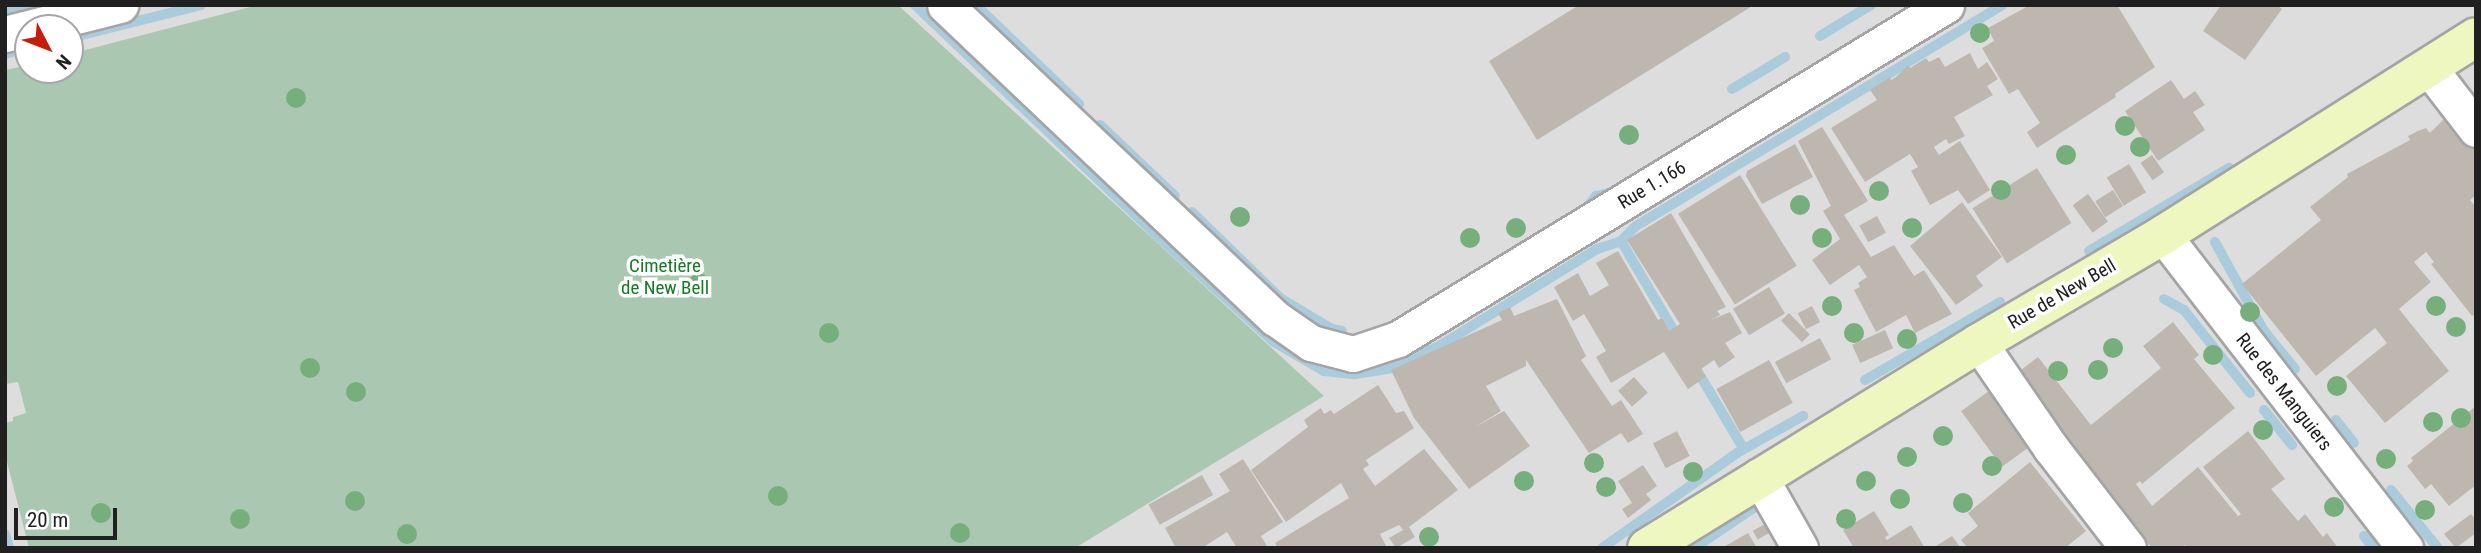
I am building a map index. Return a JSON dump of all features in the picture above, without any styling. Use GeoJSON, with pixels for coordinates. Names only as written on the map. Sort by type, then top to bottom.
{"type":"FeatureCollection","features":[{"type":"Feature","properties":{"kind":"main road","name":"Rue de New Bell"},"geometry":{"type":"LineString","coordinates":[[1647,548],[1759,476],[2163,236],[2476,37]]}},
{"type":"Feature","properties":{"kind":"street"},"geometry":{"type":"LineString","coordinates":[[5,34],[120,5]]}},
{"type":"Feature","properties":{"kind":"street","name":"Rue 1.166"},"geometry":{"type":"LineString","coordinates":[[945,5],[1275,318],[1311,343],[1353,354],[1398,340],[1947,5]]}},
{"type":"Feature","properties":{"kind":"street"},"geometry":{"type":"LineString","coordinates":[[2429,68],[2476,129]]}},
{"type":"Feature","properties":{"kind":"street","name":"Rue des Manguiers"},"geometry":{"type":"LineString","coordinates":[[2163,236],[2405,548]]}},
{"type":"Feature","properties":{"kind":"street"},"geometry":{"type":"LineString","coordinates":[[1979,343],[2051,448],[2128,548]]}},
{"type":"Feature","properties":{"kind":"street"},"geometry":{"type":"LineString","coordinates":[[1759,476],[1800,548]]}},
{"type":"Feature","properties":{"kind":"shaded area"},"geometry":{"type":"Polygon","coordinates":[[[5,5],[2476,5],[2476,548],[5,548],[5,5]]]}},
{"type":"Feature","properties":{"kind":"green space","name":"Cimetière de New Bell"},"geometry":{"type":"Polygon","coordinates":[[[258,5],[898,5],[1324,396],[1075,548],[29,548],[5,454],[5,423],[26,413],[18,382],[5,384],[5,70],[14,68],[14,84],[84,84],[84,50],[258,5]]]}},
{"type":"Feature","properties":{"kind":"building"},"geometry":{"type":"Polygon","coordinates":[[[1579,5],[1754,5],[1537,140],[1489,61],[1579,5]]]}},
{"type":"Feature","properties":{"kind":"building"},"geometry":{"type":"Polygon","coordinates":[[[2030,5],[2117,5],[2155,67],[2115,94],[2116,97],[2037,148],[2027,132],[2040,123],[2018,89],[2009,94],[1982,48],[1994,41],[1988,28],[2030,5]]]}},
{"type":"Feature","properties":{"kind":"building"},"geometry":{"type":"Polygon","coordinates":[[[2221,5],[2277,5],[2282,9],[2245,60],[2203,31],[2221,5]]]}},
{"type":"Feature","properties":{"kind":"building"},"geometry":{"type":"Polygon","coordinates":[[[1970,53],[1978,69],[1987,62],[1998,79],[1987,86],[1993,95],[1954,117],[1965,136],[1949,144],[1946,139],[1934,147],[1939,155],[1960,141],[1990,190],[1968,204],[1958,190],[1930,205],[1911,171],[1918,167],[1910,154],[1865,182],[1831,128],[1877,100],[1870,90],[1890,77],[1891,80],[1896,77],[1908,65],[1910,68],[1926,58],[1929,62],[1939,57],[1945,67],[1970,53]]]}},
{"type":"Feature","properties":{"kind":"building"},"geometry":{"type":"Polygon","coordinates":[[[2171,80],[2184,99],[2195,91],[2205,105],[2193,112],[2205,130],[2158,161],[2125,111],[2171,80]]]}},
{"type":"Feature","properties":{"kind":"building"},"geometry":{"type":"Polygon","coordinates":[[[2448,115],[2476,148],[2476,195],[2470,200],[2476,207],[2476,313],[2472,316],[2431,264],[2434,262],[2426,252],[2414,262],[2431,282],[2399,309],[2449,371],[2385,423],[2346,376],[2387,343],[2375,328],[2316,376],[2242,284],[2321,220],[2310,207],[2348,177],[2347,174],[2410,140],[2408,136],[2418,131],[2426,128],[2430,133],[2448,115]]]}},
{"type":"Feature","properties":{"kind":"building"},"geometry":{"type":"Polygon","coordinates":[[[1822,127],[1868,201],[1844,215],[1871,257],[1894,245],[1914,276],[1924,270],[1952,314],[1915,333],[1906,315],[1876,332],[1854,290],[1860,287],[1858,283],[1867,277],[1859,265],[1830,285],[1812,260],[1840,239],[1823,211],[1831,206],[1798,141],[1822,127]]]}},
{"type":"Feature","properties":{"kind":"building"},"geometry":{"type":"Polygon","coordinates":[[[1795,144],[1813,177],[1762,204],[1746,176],[1747,171],[1795,144]]]}},
{"type":"Feature","properties":{"kind":"building"},"geometry":{"type":"Polygon","coordinates":[[[2152,155],[2164,172],[2153,180],[2141,163],[2152,155]]]}},
{"type":"Feature","properties":{"kind":"building"},"geometry":{"type":"Polygon","coordinates":[[[2129,164],[2146,192],[2124,206],[2107,177],[2129,164]]]}},
{"type":"Feature","properties":{"kind":"building"},"geometry":{"type":"Polygon","coordinates":[[[2037,168],[2071,223],[2007,263],[1973,208],[2037,168]]]}},
{"type":"Feature","properties":{"kind":"building"},"geometry":{"type":"Polygon","coordinates":[[[1740,175],[1797,266],[1735,304],[1678,214],[1740,175]]]}},
{"type":"Feature","properties":{"kind":"building"},"geometry":{"type":"Polygon","coordinates":[[[2113,190],[2123,206],[2105,217],[2095,201],[2113,190]]]}},
{"type":"Feature","properties":{"kind":"building"},"geometry":{"type":"Polygon","coordinates":[[[2088,194],[2108,222],[2093,233],[2073,205],[2088,194]]]}},
{"type":"Feature","properties":{"kind":"building"},"geometry":{"type":"Polygon","coordinates":[[[1962,202],[2002,257],[1976,276],[1983,286],[1956,305],[1910,246],[1962,202]]]}},
{"type":"Feature","properties":{"kind":"building"},"geometry":{"type":"Polygon","coordinates":[[[1671,213],[1726,307],[1717,311],[1720,315],[1711,320],[1730,312],[1742,333],[1725,343],[1735,357],[1719,368],[1714,360],[1701,369],[1706,377],[1688,389],[1664,352],[1611,383],[1596,357],[1606,351],[1584,314],[1573,321],[1554,287],[1578,273],[1590,296],[1609,285],[1596,263],[1618,251],[1658,320],[1662,318],[1669,331],[1680,324],[1627,240],[1671,213]]]}},
{"type":"Feature","properties":{"kind":"building"},"geometry":{"type":"Polygon","coordinates":[[[1877,216],[1886,233],[1868,242],[1859,225],[1877,216]]]}},
{"type":"Feature","properties":{"kind":"building"},"geometry":{"type":"Polygon","coordinates":[[[1769,287],[1785,314],[1749,335],[1733,309],[1769,287]]]}},
{"type":"Feature","properties":{"kind":"building"},"geometry":{"type":"Polygon","coordinates":[[[1557,299],[1586,356],[1581,360],[1612,406],[1621,400],[1643,434],[1628,443],[1621,433],[1589,453],[1526,360],[1526,366],[1486,386],[1501,411],[1475,427],[1504,411],[1530,446],[1469,489],[1414,418],[1391,370],[1502,320],[1498,313],[1510,307],[1514,316],[1557,299]]]}},
{"type":"Feature","properties":{"kind":"building"},"geometry":{"type":"Polygon","coordinates":[[[1812,306],[1820,322],[1806,329],[1798,313],[1812,306]]]}},
{"type":"Feature","properties":{"kind":"building"},"geometry":{"type":"Polygon","coordinates":[[[1789,313],[1810,335],[1802,342],[1781,321],[1789,313]]]}},
{"type":"Feature","properties":{"kind":"building"},"geometry":{"type":"Polygon","coordinates":[[[2173,322],[2199,355],[2194,359],[2235,408],[2142,484],[2140,481],[2136,484],[2152,506],[2198,467],[2238,516],[2241,514],[2203,467],[2248,431],[2285,479],[2271,489],[2298,521],[2305,514],[2323,537],[2327,533],[2338,548],[2187,548],[2185,545],[2181,548],[2152,548],[2013,376],[2038,357],[2091,425],[2161,368],[2143,346],[2173,322]]]}},
{"type":"Feature","properties":{"kind":"building"},"geometry":{"type":"Polygon","coordinates":[[[1885,330],[1893,348],[1860,363],[1852,345],[1885,330]]]}},
{"type":"Feature","properties":{"kind":"building"},"geometry":{"type":"Polygon","coordinates":[[[1820,338],[1831,359],[1786,383],[1775,362],[1820,338]]]}},
{"type":"Feature","properties":{"kind":"building"},"geometry":{"type":"Polygon","coordinates":[[[1769,360],[1793,403],[1740,432],[1717,389],[1769,360]]]}},
{"type":"Feature","properties":{"kind":"building"},"geometry":{"type":"Polygon","coordinates":[[[1634,377],[1648,393],[1632,407],[1618,391],[1634,377]]]}},
{"type":"Feature","properties":{"kind":"building"},"geometry":{"type":"Polygon","coordinates":[[[2000,383],[2041,439],[2002,467],[1961,411],[2000,383]]]}},
{"type":"Feature","properties":{"kind":"building"},"geometry":{"type":"Polygon","coordinates":[[[1378,385],[1396,413],[1404,411],[1414,428],[1366,460],[1369,465],[1363,469],[1375,486],[1424,449],[1458,490],[1409,527],[1415,537],[1396,548],[1389,538],[1403,530],[1399,525],[1380,534],[1387,548],[1278,548],[1275,543],[1349,498],[1341,483],[1286,522],[1251,470],[1308,427],[1304,420],[1321,408],[1324,414],[1331,410],[1334,414],[1378,385]]]}},
{"type":"Feature","properties":{"kind":"building"},"geometry":{"type":"Polygon","coordinates":[[[2476,406],[2476,485],[2449,506],[2431,484],[2425,489],[2407,466],[2413,461],[2411,458],[2476,406]]]}},
{"type":"Feature","properties":{"kind":"building"},"geometry":{"type":"Polygon","coordinates":[[[1677,431],[1690,456],[1666,468],[1653,443],[1677,431]]]}},
{"type":"Feature","properties":{"kind":"building"},"geometry":{"type":"Polygon","coordinates":[[[1243,459],[1283,522],[1261,536],[1268,548],[1237,548],[1227,532],[1202,548],[1176,548],[1165,528],[1230,491],[1219,474],[1243,459]]]}},
{"type":"Feature","properties":{"kind":"building"},"geometry":{"type":"Polygon","coordinates":[[[2030,462],[2086,531],[2065,548],[1968,548],[1961,540],[1978,526],[1968,513],[2030,462]]]}},
{"type":"Feature","properties":{"kind":"building"},"geometry":{"type":"Polygon","coordinates":[[[1643,465],[1657,486],[1646,494],[1651,500],[1628,518],[1622,509],[1632,503],[1618,481],[1643,465]]]}},
{"type":"Feature","properties":{"kind":"building"},"geometry":{"type":"Polygon","coordinates":[[[1202,475],[1213,495],[1160,525],[1149,505],[1202,475]]]}},
{"type":"Feature","properties":{"kind":"building"},"geometry":{"type":"Polygon","coordinates":[[[1874,511],[1889,535],[1885,537],[1887,540],[1911,525],[1925,548],[1854,548],[1843,530],[1874,511]]]}},
{"type":"Feature","properties":{"kind":"building"},"geometry":{"type":"Polygon","coordinates":[[[2471,514],[2476,520],[2476,533],[2456,548],[2444,534],[2471,514]]]}},
{"type":"Feature","properties":{"kind":"building"},"geometry":{"type":"Polygon","coordinates":[[[1765,524],[1770,533],[1758,540],[1753,531],[1765,524]]]}},
{"type":"Feature","properties":{"kind":"building"},"geometry":{"type":"Polygon","coordinates":[[[1748,533],[1757,548],[1722,548],[1748,533]]]}},
{"type":"Feature","properties":{"kind":"building"},"geometry":{"type":"Polygon","coordinates":[[[1952,536],[1961,548],[1933,548],[1952,536]]]}},
{"type":"Feature","properties":{"kind":"waterway"},"geometry":{"type":"LineString","coordinates":[[5,11],[29,5]]}},
{"type":"Feature","properties":{"kind":"waterway"},"geometry":{"type":"LineString","coordinates":[[84,34],[201,5]]}},
{"type":"Feature","properties":{"kind":"waterway"},"geometry":{"type":"LineString","coordinates":[[915,5],[1153,232],[1274,342],[1324,371],[1355,374],[1392,368],[1441,345],[1597,249],[1621,241],[1636,226],[2002,5]]}},
{"type":"Feature","properties":{"kind":"waterway"},"geometry":{"type":"LineString","coordinates":[[976,5],[1079,104]]}},
{"type":"Feature","properties":{"kind":"waterway"},"geometry":{"type":"LineString","coordinates":[[1820,36],[1871,5]]}},
{"type":"Feature","properties":{"kind":"waterway"},"geometry":{"type":"LineString","coordinates":[[5,54],[14,52]]}},
{"type":"Feature","properties":{"kind":"waterway"},"geometry":{"type":"LineString","coordinates":[[1732,89],[1785,57]]}},
{"type":"Feature","properties":{"kind":"waterway"},"geometry":{"type":"LineString","coordinates":[[1100,125],[1175,196]]}},
{"type":"Feature","properties":{"kind":"waterway"},"geometry":{"type":"LineString","coordinates":[[2089,251],[2229,168]]}},
{"type":"Feature","properties":{"kind":"waterway"},"geometry":{"type":"LineString","coordinates":[[1585,210],[1596,196],[1614,192]]}},
{"type":"Feature","properties":{"kind":"waterway"},"geometry":{"type":"LineString","coordinates":[[1192,212],[1280,298],[1332,329],[1342,331]]}},
{"type":"Feature","properties":{"kind":"waterway"},"geometry":{"type":"LineString","coordinates":[[1621,241],[1680,341]]}},
{"type":"Feature","properties":{"kind":"waterway"},"geometry":{"type":"LineString","coordinates":[[2215,242],[2264,331],[2295,369]]}},
{"type":"Feature","properties":{"kind":"waterway"},"geometry":{"type":"LineString","coordinates":[[2164,299],[2184,310],[2250,393]]}},
{"type":"Feature","properties":{"kind":"waterway"},"geometry":{"type":"LineString","coordinates":[[1865,380],[2000,302]]}},
{"type":"Feature","properties":{"kind":"waterway"},"geometry":{"type":"LineString","coordinates":[[1695,367],[1743,448]]}},
{"type":"Feature","properties":{"kind":"waterway"},"geometry":{"type":"LineString","coordinates":[[2264,410],[2292,445]]}},
{"type":"Feature","properties":{"kind":"waterway"},"geometry":{"type":"LineString","coordinates":[[1602,548],[1737,453],[1803,416]]}},
{"type":"Feature","properties":{"kind":"waterway"},"geometry":{"type":"LineString","coordinates":[[2336,420],[2354,443]]}},
{"type":"Feature","properties":{"kind":"waterway"},"geometry":{"type":"LineString","coordinates":[[2391,490],[2438,548]]}},
{"type":"Feature","properties":{"kind":"waterway"},"geometry":{"type":"LineString","coordinates":[[1694,548],[1767,499]]}},
{"type":"Feature","properties":{"kind":"waterway"},"geometry":{"type":"LineString","coordinates":[[5,534],[9,548]]}},
{"type":"Feature","properties":{"kind":"waterway"},"geometry":{"type":"LineString","coordinates":[[2364,536],[2373,548]]}}]}
